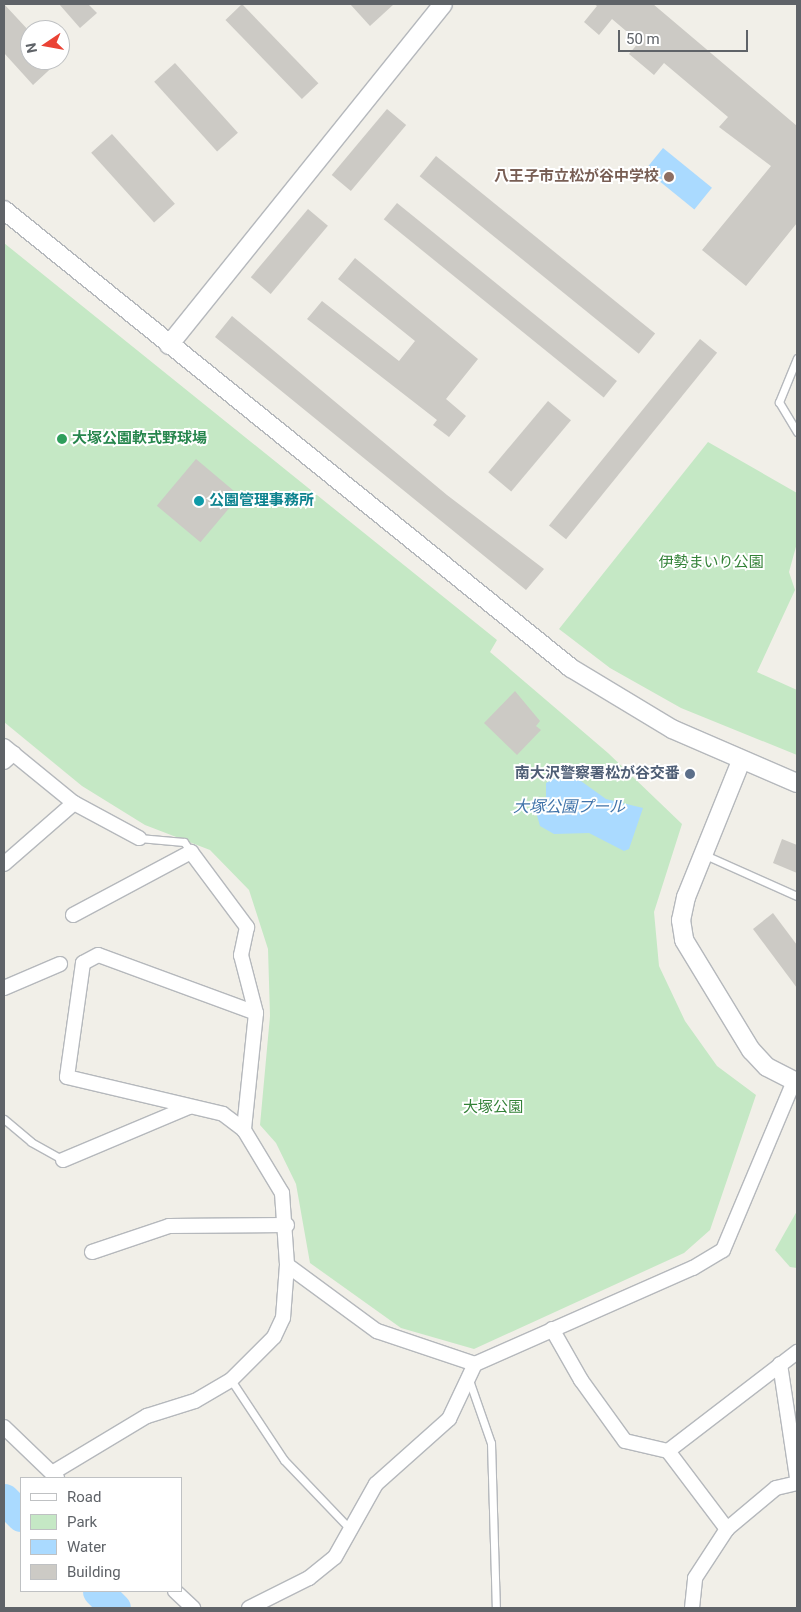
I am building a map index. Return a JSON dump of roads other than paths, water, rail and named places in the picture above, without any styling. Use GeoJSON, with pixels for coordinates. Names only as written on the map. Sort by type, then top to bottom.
{"type":"FeatureCollection","features":[{"type":"Feature","properties":{"kind":"street"},"geometry":{"type":"LineString","coordinates":[[169,345],[443,4]]}},
{"type":"Feature","properties":{"kind":"street"},"geometry":{"type":"LineString","coordinates":[[4,210],[571,668],[643,714],[742,761],[797,783]]}},
{"type":"Feature","properties":{"kind":"street"},"geometry":{"type":"LineString","coordinates":[[7,754],[74,803],[139,838]]}},
{"type":"Feature","properties":{"kind":"street"},"geometry":{"type":"LineString","coordinates":[[249,1608],[309,1578],[335,1557],[376,1484],[449,1419],[475,1364],[693,1268],[723,1250],[795,1082],[767,1067],[751,1050],[690,956],[681,920],[703,854],[742,761]]}},
{"type":"Feature","properties":{"kind":"street"},"geometry":{"type":"LineString","coordinates":[[4,864],[74,803]]}},
{"type":"Feature","properties":{"kind":"street"},"geometry":{"type":"LineString","coordinates":[[73,915],[192,852],[247,927],[241,955],[256,1012],[244,1130]]}},
{"type":"Feature","properties":{"kind":"street"},"geometry":{"type":"LineString","coordinates":[[4,1427],[54,1476],[147,1416],[195,1401],[231,1380],[274,1337],[282,1318],[287,1266],[287,1225],[282,1193],[244,1130],[223,1114],[67,1077],[83,963],[98,955],[125,961],[256,1012]]}},
{"type":"Feature","properties":{"kind":"street"},"geometry":{"type":"LineString","coordinates":[[4,988],[60,964]]}},
{"type":"Feature","properties":{"kind":"street"},"geometry":{"type":"LineString","coordinates":[[63,1160],[190,1107]]}},
{"type":"Feature","properties":{"kind":"street"},"geometry":{"type":"LineString","coordinates":[[92,1252],[169,1226],[287,1225]]}},
{"type":"Feature","properties":{"kind":"street"},"geometry":{"type":"LineString","coordinates":[[287,1266],[377,1331],[475,1364]]}},
{"type":"Feature","properties":{"kind":"street"},"geometry":{"type":"LineString","coordinates":[[552,1329],[581,1380],[625,1441],[668,1451],[727,1529]]}},
{"type":"Feature","properties":{"kind":"street"},"geometry":{"type":"LineString","coordinates":[[668,1451],[797,1352]]}},
{"type":"Feature","properties":{"kind":"street"},"geometry":{"type":"LineString","coordinates":[[780,1364],[797,1478]]}},
{"type":"Feature","properties":{"kind":"street"},"geometry":{"type":"LineString","coordinates":[[692,1608],[695,1578],[727,1529],[776,1488],[797,1482]]}},
{"type":"Feature","properties":{"kind":"street"},"geometry":{"type":"LineString","coordinates":[[176,1592],[193,1608]]}},
{"type":"Feature","properties":{"kind":"lane"},"geometry":{"type":"LineString","coordinates":[[797,358],[779,402],[797,432]]}},
{"type":"Feature","properties":{"kind":"lane"},"geometry":{"type":"LineString","coordinates":[[139,838],[184,842],[192,852]]}},
{"type":"Feature","properties":{"kind":"lane"},"geometry":{"type":"LineString","coordinates":[[703,854],[797,896]]}},
{"type":"Feature","properties":{"kind":"lane"},"geometry":{"type":"LineString","coordinates":[[4,1119],[31,1142],[63,1160]]}},
{"type":"Feature","properties":{"kind":"lane"},"geometry":{"type":"LineString","coordinates":[[468,1378],[491,1443],[496,1608]]}},
{"type":"Feature","properties":{"kind":"lane"},"geometry":{"type":"LineString","coordinates":[[231,1380],[284,1460],[351,1530]]}},
{"type":"Feature","properties":{"kind":"water"},"geometry":{"type":"Polygon","coordinates":[[[663,148],[712,188],[694,209],[645,170],[663,148]]]}},
{"type":"Feature","properties":{"kind":"water","name":"大塚公園プール"},"geometry":{"type":"Polygon","coordinates":[[[567,771],[606,799],[643,808],[629,849],[624,851],[589,833],[554,834],[540,826],[536,812],[546,797],[546,783],[567,771]]]}},
{"type":"Feature","properties":{"kind":"waterway"},"geometry":{"type":"LineString","coordinates":[[4,1499],[20,1515]]}},
{"type":"Feature","properties":{"kind":"waterway"},"geometry":{"type":"LineString","coordinates":[[99,1592],[115,1608]]}},
{"type":"Feature","properties":{"kind":"place","name":"八王子市立松が谷中学校"},"geometry":{"type":"Point","coordinates":[669,177]}},
{"type":"Feature","properties":{"kind":"place","name":"大塚公園軟式野球場"},"geometry":{"type":"Point","coordinates":[62,439]}},
{"type":"Feature","properties":{"kind":"place","name":"公園管理事務所"},"geometry":{"type":"Point","coordinates":[199,501]}},
{"type":"Feature","properties":{"kind":"place","name":"南大沢警察署松が谷交番"},"geometry":{"type":"Point","coordinates":[690,774]}},
{"type":"Feature","properties":{"kind":"park label","name":"伊勢まいり公園"},"geometry":{"type":"Point","coordinates":[711,563]}},
{"type":"Feature","properties":{"kind":"park label","name":"大塚公園"},"geometry":{"type":"Point","coordinates":[493,1108]}}]}
